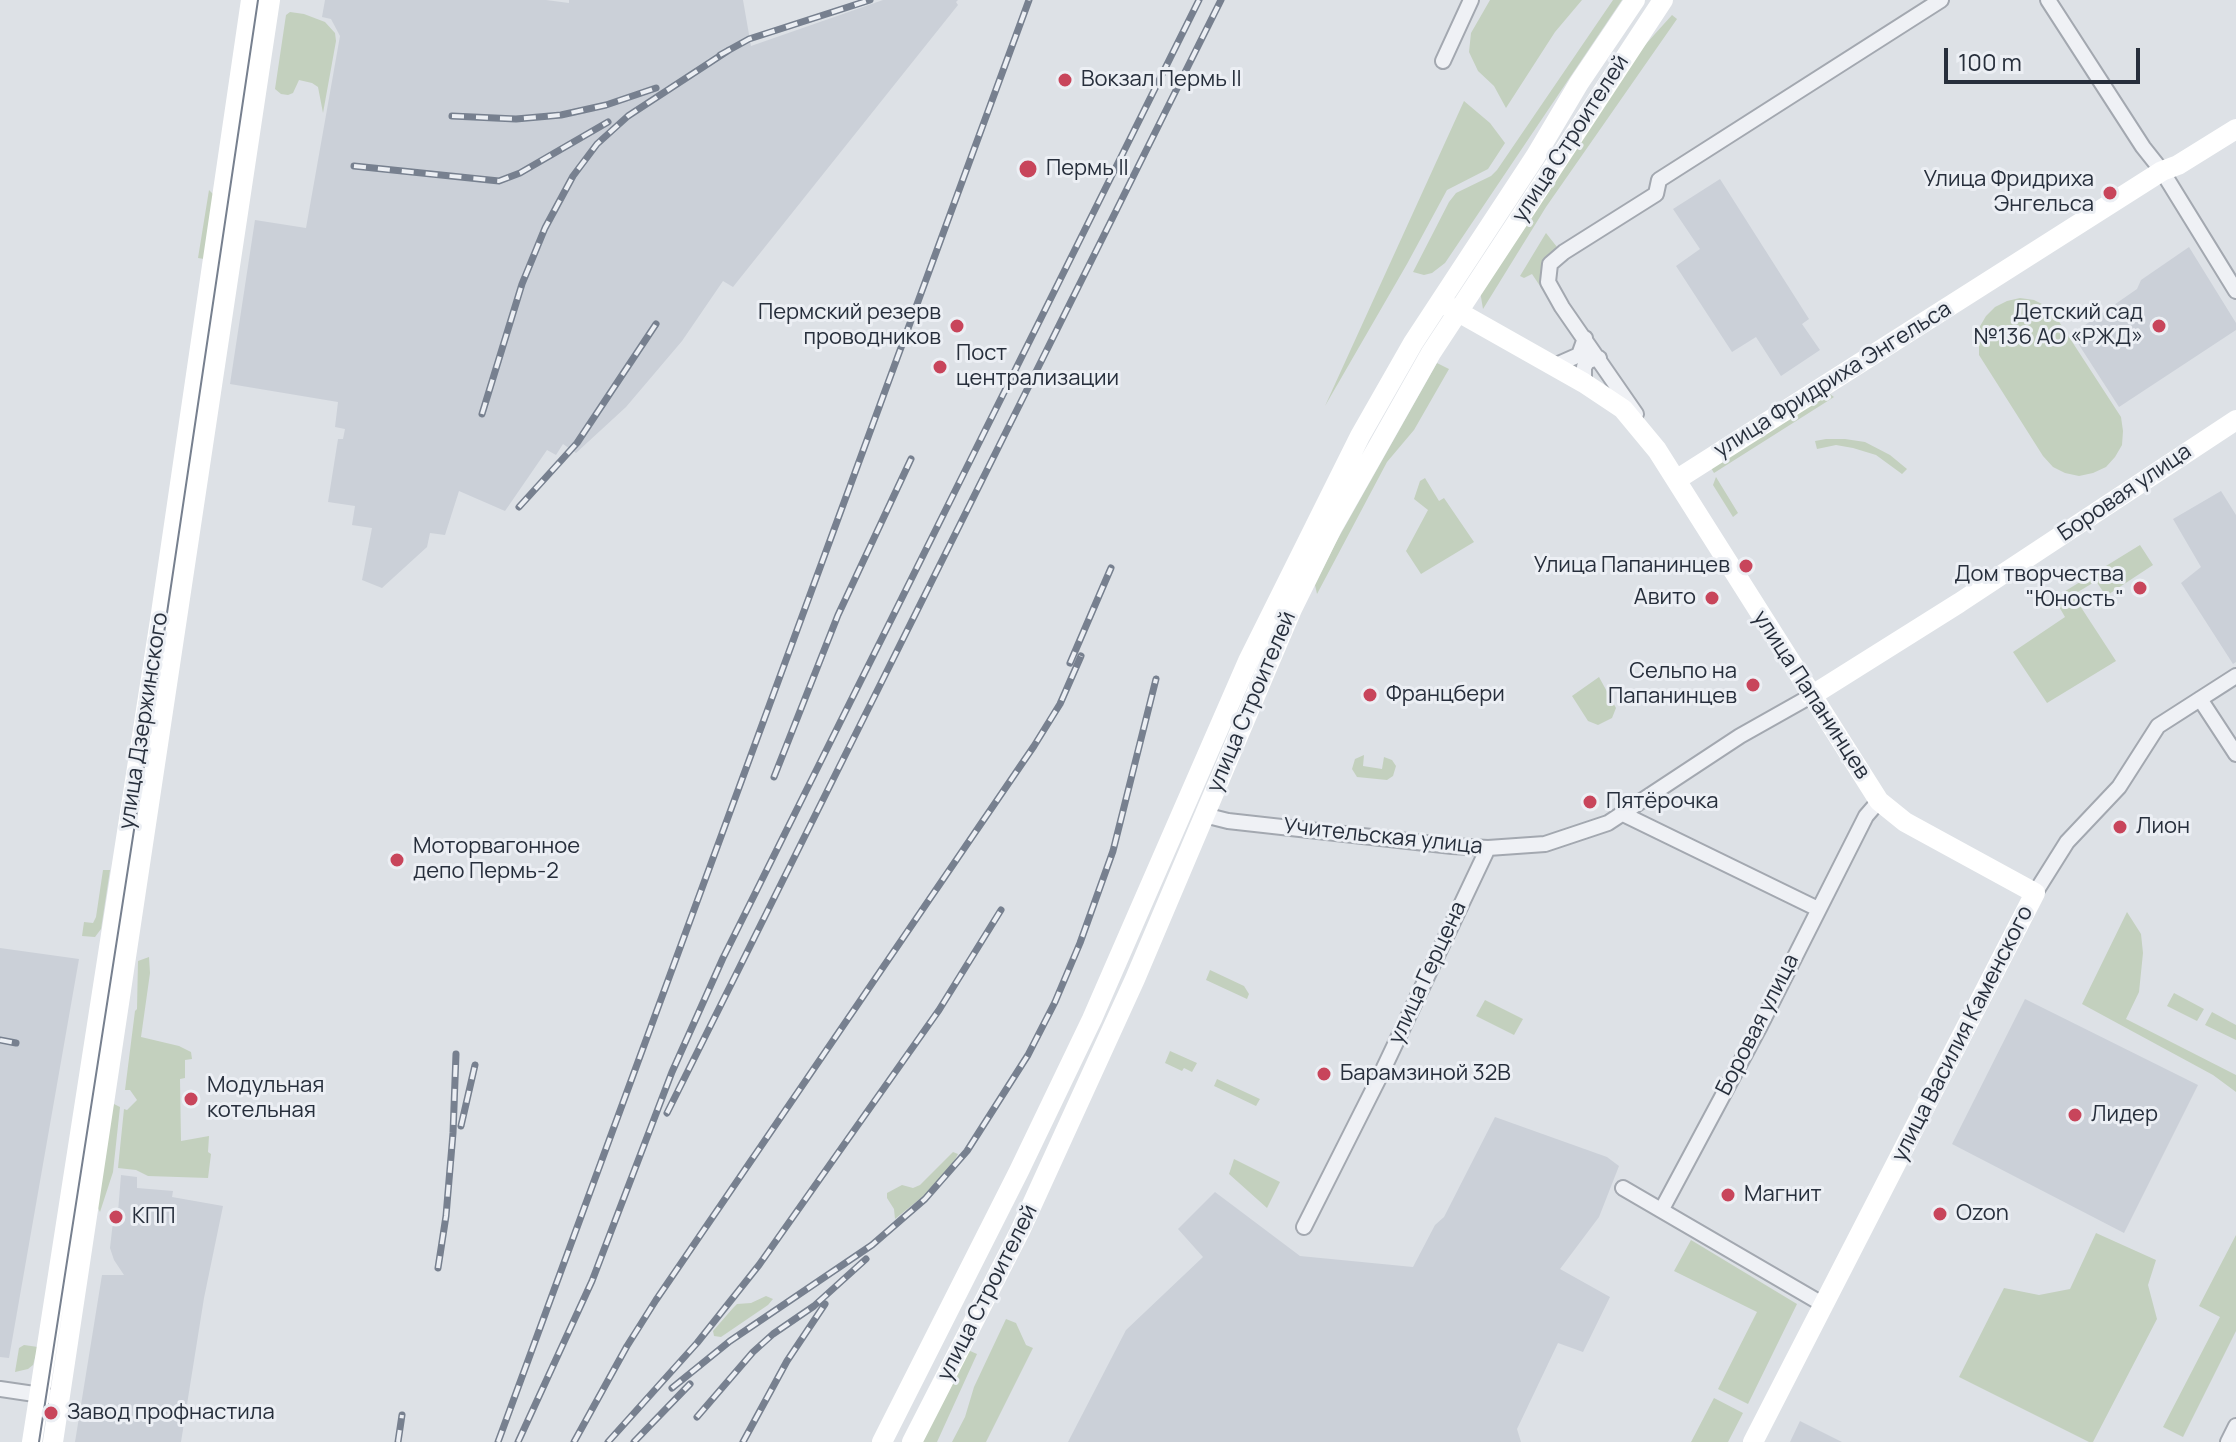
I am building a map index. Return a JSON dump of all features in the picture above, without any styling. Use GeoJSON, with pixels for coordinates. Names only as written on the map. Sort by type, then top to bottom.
{"type":"FeatureCollection","features":[{"type":"Feature","properties":{"kind":"main road","name":"улица Дзержинского"},"geometry":{"type":"LineString","coordinates":[[53,1442],[50,1396],[251,0]]}},
{"type":"Feature","properties":{"kind":"main road","name":"улица Дзержинского"},"geometry":{"type":"LineString","coordinates":[[32,1442],[50,1396],[270,0]]}},
{"type":"Feature","properties":{"kind":"main road","name":"улица Строителей"},"geometry":{"type":"LineString","coordinates":[[912,1442],[1056,1154],[1135,979],[1292,609],[1332,528],[1431,353],[1449,307],[1535,157],[1579,83],[1635,0]]}},
{"type":"Feature","properties":{"kind":"main road","name":"улица Строителей"},"geometry":{"type":"LineString","coordinates":[[882,1442],[1092,1019],[1248,661],[1360,436],[1663,0]]}},
{"type":"Feature","properties":{"kind":"main road","name":"улица Фридриха Энгельса"},"geometry":{"type":"LineString","coordinates":[[1676,480],[2162,171],[2178,165],[2236,129]]}},
{"type":"Feature","properties":{"kind":"main road","name":"улица Папанинцев"},"geometry":{"type":"LineString","coordinates":[[1449,307],[1584,383],[1623,409],[1647,436],[1676,480],[1879,801],[1905,822],[2035,893]]}},
{"type":"Feature","properties":{"kind":"main road","name":"Боровая улица"},"geometry":{"type":"LineString","coordinates":[[1811,696],[1959,603],[2236,420]]}},
{"type":"Feature","properties":{"kind":"main road","name":"улица Василия Каменского"},"geometry":{"type":"LineString","coordinates":[[1753,1442],[2035,893]]}},
{"type":"Feature","properties":{"kind":"street"},"geometry":{"type":"LineString","coordinates":[[1443,61],[1471,0]]}},
{"type":"Feature","properties":{"kind":"street","name":"улица Папанинцев"},"geometry":{"type":"LineString","coordinates":[[1647,436],[1638,417],[1562,307],[1548,282],[1550,264],[1656,194],[1659,180],[1941,0]]}},
{"type":"Feature","properties":{"kind":"street"},"geometry":{"type":"LineString","coordinates":[[2048,0],[2143,147],[2162,171],[2236,291]]}},
{"type":"Feature","properties":{"kind":"street"},"geometry":{"type":"LineString","coordinates":[[1554,366],[1579,355],[1585,338]]}},
{"type":"Feature","properties":{"kind":"street"},"geometry":{"type":"LineString","coordinates":[[1584,383],[1584,367],[1588,361],[1599,358]]}},
{"type":"Feature","properties":{"kind":"street","name":"улица Василия Каменского"},"geometry":{"type":"LineString","coordinates":[[2035,893],[2067,842],[2119,787],[2158,726],[2236,676]]}},
{"type":"Feature","properties":{"kind":"street","name":"Учительская улица"},"geometry":{"type":"LineString","coordinates":[[1204,815],[1258,824],[1488,848],[1545,844],[1608,823],[1740,736],[1811,696]]}},
{"type":"Feature","properties":{"kind":"street"},"geometry":{"type":"LineString","coordinates":[[2200,699],[2236,754]]}},
{"type":"Feature","properties":{"kind":"street","name":"Боровая улица"},"geometry":{"type":"LineString","coordinates":[[1662,1209],[1760,1026],[1866,816],[1879,801]]}},
{"type":"Feature","properties":{"kind":"street"},"geometry":{"type":"LineString","coordinates":[[1623,814],[1818,909]]}},
{"type":"Feature","properties":{"kind":"street","name":"улица Герцена"},"geometry":{"type":"LineString","coordinates":[[1304,1227],[1381,1074],[1488,848]]}},
{"type":"Feature","properties":{"kind":"street"},"geometry":{"type":"LineString","coordinates":[[1623,1188],[1824,1305]]}},
{"type":"Feature","properties":{"kind":"street"},"geometry":{"type":"LineString","coordinates":[[0,1389],[50,1396]]}},
{"type":"Feature","properties":{"kind":"street"},"geometry":{"type":"LineString","coordinates":[[2228,1442],[2236,1426]]}},
{"type":"Feature","properties":{"kind":"shaded area"},"geometry":{"type":"Polygon","coordinates":[[[325,0],[546,0],[569,3],[569,0],[743,0],[751,46],[883,0],[958,0],[958,5],[733,287],[723,281],[682,341],[626,407],[576,453],[563,444],[556,455],[547,450],[505,511],[459,491],[445,535],[430,533],[427,547],[382,588],[362,580],[372,528],[352,525],[355,506],[328,502],[338,439],[343,439],[345,429],[335,427],[338,402],[230,384],[255,220],[306,228],[340,36],[331,19],[322,17],[325,0]]]}},
{"type":"Feature","properties":{"kind":"shaded area"},"geometry":{"type":"Polygon","coordinates":[[[1720,179],[1809,319],[1802,324],[1820,350],[1781,376],[1756,337],[1732,352],[1676,266],[1700,249],[1673,209],[1720,179]]]}},
{"type":"Feature","properties":{"kind":"shaded area","name":"Детский сад №136 АО «РЖД»"},"geometry":{"type":"Polygon","coordinates":[[[2189,247],[2236,323],[2236,330],[2119,407],[2072,334],[2137,289],[2141,280],[2189,247]]]}},
{"type":"Feature","properties":{"kind":"shaded area"},"geometry":{"type":"Polygon","coordinates":[[[2221,491],[2236,515],[2236,662],[2233,664],[2181,583],[2201,567],[2173,519],[2221,491]]]}},
{"type":"Feature","properties":{"kind":"shaded area"},"geometry":{"type":"Polygon","coordinates":[[[0,948],[79,959],[9,1358],[0,1357],[0,948]]]}},
{"type":"Feature","properties":{"kind":"shaded area","name":"Лидер"},"geometry":{"type":"Polygon","coordinates":[[[2025,999],[2198,1085],[2124,1233],[1952,1144],[2025,999]]]}},
{"type":"Feature","properties":{"kind":"shaded area"},"geometry":{"type":"Polygon","coordinates":[[[1495,1117],[1607,1157],[1619,1166],[1599,1217],[1560,1269],[1610,1297],[1583,1352],[1558,1343],[1517,1429],[1521,1442],[1068,1442],[1126,1330],[1203,1257],[1178,1229],[1215,1192],[1300,1256],[1413,1267],[1435,1225],[1444,1217],[1495,1117]]]}},
{"type":"Feature","properties":{"kind":"shaded area"},"geometry":{"type":"Polygon","coordinates":[[[121,1175],[137,1177],[137,1188],[173,1191],[172,1197],[223,1206],[204,1298],[181,1442],[75,1442],[102,1275],[124,1275],[110,1248],[114,1213],[118,1212],[121,1175]]]}},
{"type":"Feature","properties":{"kind":"shaded area"},"geometry":{"type":"Polygon","coordinates":[[[1800,1421],[1842,1442],[1790,1442],[1800,1421]]]}},
{"type":"Feature","properties":{"kind":"green space"},"geometry":{"type":"Polygon","coordinates":[[[1490,0],[1582,0],[1555,32],[1506,108],[1494,86],[1478,71],[1469,52],[1471,33],[1490,0]]]}},
{"type":"Feature","properties":{"kind":"green space"},"geometry":{"type":"Polygon","coordinates":[[[1613,0],[1622,0],[1445,263],[1432,273],[1424,275],[1413,272],[1449,202],[1456,193],[1497,170],[1613,0]]]}},
{"type":"Feature","properties":{"kind":"green space"},"geometry":{"type":"Polygon","coordinates":[[[290,12],[325,22],[335,33],[323,113],[318,87],[312,83],[299,80],[293,93],[288,95],[275,89],[286,15],[290,12]]]}},
{"type":"Feature","properties":{"kind":"green space"},"geometry":{"type":"Polygon","coordinates":[[[1672,15],[1677,19],[1546,207],[1483,309],[1480,291],[1636,55],[1672,15]]]}},
{"type":"Feature","properties":{"kind":"green space"},"geometry":{"type":"Polygon","coordinates":[[[1464,101],[1490,123],[1505,143],[1488,169],[1447,190],[1325,406],[1464,101]]]}},
{"type":"Feature","properties":{"kind":"green space"},"geometry":{"type":"Polygon","coordinates":[[[209,190],[214,195],[204,259],[198,258],[209,190]]]}},
{"type":"Feature","properties":{"kind":"green space"},"geometry":{"type":"Polygon","coordinates":[[[1546,233],[1557,247],[1549,255],[1554,307],[1532,274],[1524,278],[1520,276],[1546,233]]]}},
{"type":"Feature","properties":{"kind":"green space"},"geometry":{"type":"Polygon","coordinates":[[[2020,298],[2046,306],[2056,317],[2121,417],[2122,445],[2106,467],[2079,476],[2053,467],[1979,355],[1979,328],[1986,316],[1995,307],[2020,298]]]}},
{"type":"Feature","properties":{"kind":"green space"},"geometry":{"type":"Polygon","coordinates":[[[1437,363],[1449,369],[1414,430],[1387,462],[1317,594],[1315,585],[1335,544],[1437,363]]]}},
{"type":"Feature","properties":{"kind":"green space"},"geometry":{"type":"Polygon","coordinates":[[[1830,394],[1834,397],[1714,473],[1711,468],[1830,394]]]}},
{"type":"Feature","properties":{"kind":"green space"},"geometry":{"type":"Polygon","coordinates":[[[1815,441],[1865,442],[1890,455],[1907,469],[1902,474],[1876,455],[1853,448],[1836,445],[1817,449],[1815,441]]]}},
{"type":"Feature","properties":{"kind":"green space"},"geometry":{"type":"Polygon","coordinates":[[[1716,477],[1738,513],[1733,517],[1713,485],[1716,477]]]}},
{"type":"Feature","properties":{"kind":"green space"},"geometry":{"type":"Polygon","coordinates":[[[1425,478],[1439,501],[1444,498],[1474,542],[1421,574],[1406,551],[1428,510],[1414,499],[1420,481],[1425,478]]]}},
{"type":"Feature","properties":{"kind":"green space"},"geometry":{"type":"Polygon","coordinates":[[[2140,545],[2153,565],[2106,596],[2096,581],[2073,595],[2116,661],[2047,703],[2013,652],[2065,617],[2054,598],[2140,545]]]}},
{"type":"Feature","properties":{"kind":"green space"},"geometry":{"type":"Polygon","coordinates":[[[1599,677],[1616,708],[1612,718],[1598,725],[1588,721],[1572,696],[1599,677]]]}},
{"type":"Feature","properties":{"kind":"green space"},"geometry":{"type":"Polygon","coordinates":[[[1364,755],[1363,766],[1382,769],[1384,757],[1392,760],[1396,766],[1393,776],[1387,780],[1357,777],[1352,769],[1355,759],[1364,755]]]}},
{"type":"Feature","properties":{"kind":"green space"},"geometry":{"type":"Polygon","coordinates":[[[103,870],[110,870],[101,929],[95,937],[82,936],[84,922],[93,923],[96,917],[103,870]]]}},
{"type":"Feature","properties":{"kind":"green space"},"geometry":{"type":"Polygon","coordinates":[[[2127,912],[2141,934],[2143,953],[2139,992],[2126,1019],[2236,1075],[2236,1092],[2213,1075],[2082,1004],[2127,912]]]}},
{"type":"Feature","properties":{"kind":"green space"},"geometry":{"type":"Polygon","coordinates":[[[149,957],[150,973],[141,1037],[191,1052],[192,1059],[185,1060],[185,1078],[180,1079],[181,1141],[209,1136],[208,1152],[211,1154],[208,1178],[148,1176],[136,1170],[118,1168],[124,1109],[127,1110],[137,1100],[130,1090],[125,1090],[137,1009],[138,961],[149,957]]]}},
{"type":"Feature","properties":{"kind":"green space"},"geometry":{"type":"Polygon","coordinates":[[[1210,970],[1244,986],[1249,994],[1247,999],[1206,980],[1210,970]]]}},
{"type":"Feature","properties":{"kind":"green space"},"geometry":{"type":"Polygon","coordinates":[[[2174,993],[2204,1009],[2197,1021],[2167,1006],[2174,993]]]}},
{"type":"Feature","properties":{"kind":"green space"},"geometry":{"type":"Polygon","coordinates":[[[1485,1000],[1523,1019],[1514,1035],[1476,1016],[1485,1000]]]}},
{"type":"Feature","properties":{"kind":"green space"},"geometry":{"type":"Polygon","coordinates":[[[2212,1012],[2236,1025],[2236,1040],[2205,1025],[2212,1012]]]}},
{"type":"Feature","properties":{"kind":"green space"},"geometry":{"type":"Polygon","coordinates":[[[1170,1051],[1197,1063],[1192,1072],[1165,1063],[1170,1051]]]}},
{"type":"Feature","properties":{"kind":"green space"},"geometry":{"type":"Polygon","coordinates":[[[1217,1079],[1260,1099],[1256,1106],[1214,1086],[1217,1079]]]}},
{"type":"Feature","properties":{"kind":"green space"},"geometry":{"type":"Polygon","coordinates":[[[114,1104],[120,1107],[113,1172],[100,1212],[94,1200],[107,1121],[114,1104]]]}},
{"type":"Feature","properties":{"kind":"green space"},"geometry":{"type":"Polygon","coordinates":[[[953,1152],[958,1154],[952,1165],[927,1193],[895,1219],[887,1193],[902,1185],[913,1188],[920,1185],[953,1152]]]}},
{"type":"Feature","properties":{"kind":"green space"},"geometry":{"type":"Polygon","coordinates":[[[1234,1159],[1280,1182],[1267,1208],[1229,1174],[1234,1159]]]}},
{"type":"Feature","properties":{"kind":"green space"},"geometry":{"type":"Polygon","coordinates":[[[2096,1233],[2156,1260],[2148,1285],[2157,1319],[2093,1442],[2089,1442],[1959,1377],[2004,1288],[2039,1295],[2070,1289],[2096,1233]]]}},
{"type":"Feature","properties":{"kind":"green space"},"geometry":{"type":"Polygon","coordinates":[[[2236,1235],[2236,1331],[2183,1437],[2163,1427],[2220,1317],[2199,1306],[2236,1235]]]}},
{"type":"Feature","properties":{"kind":"green space"},"geometry":{"type":"Polygon","coordinates":[[[1691,1240],[1797,1304],[1748,1404],[1718,1389],[1757,1312],[1674,1271],[1691,1240]]]}},
{"type":"Feature","properties":{"kind":"green space"},"geometry":{"type":"Polygon","coordinates":[[[766,1296],[773,1299],[768,1305],[721,1337],[714,1336],[713,1331],[737,1304],[751,1303],[766,1296]]]}},
{"type":"Feature","properties":{"kind":"green space"},"geometry":{"type":"Polygon","coordinates":[[[1006,1319],[1016,1323],[1026,1345],[1033,1348],[986,1442],[952,1442],[965,1417],[974,1387],[1006,1319]]]}},
{"type":"Feature","properties":{"kind":"green space"},"geometry":{"type":"Polygon","coordinates":[[[24,1345],[38,1347],[33,1365],[15,1372],[19,1348],[24,1345]]]}},
{"type":"Feature","properties":{"kind":"green space"},"geometry":{"type":"Polygon","coordinates":[[[968,1350],[977,1354],[937,1442],[922,1442],[968,1350]]]}},
{"type":"Feature","properties":{"kind":"green space"},"geometry":{"type":"Polygon","coordinates":[[[1714,1398],[1743,1413],[1728,1442],[1691,1442],[1714,1398]]]}},
{"type":"Feature","properties":{"kind":"tram line"},"geometry":{"type":"LineString","coordinates":[[39,1442],[152,714],[258,0]]}},
{"type":"Feature","properties":{"kind":"railway"},"geometry":{"type":"LineString","coordinates":[[720,55],[749,39],[870,0]]}},
{"type":"Feature","properties":{"kind":"railway"},"geometry":{"type":"LineString","coordinates":[[498,1442],[1029,0]]}},
{"type":"Feature","properties":{"kind":"railway"},"geometry":{"type":"LineString","coordinates":[[518,1442],[592,1281],[672,1072],[723,958],[1199,0]]}},
{"type":"Feature","properties":{"kind":"railway"},"geometry":{"type":"LineString","coordinates":[[667,1113],[1221,0]]}},
{"type":"Feature","properties":{"kind":"railway"},"geometry":{"type":"LineString","coordinates":[[482,414],[522,284],[545,228],[573,176],[597,144],[628,116],[729,50]]}},
{"type":"Feature","properties":{"kind":"railway"},"geometry":{"type":"LineString","coordinates":[[452,116],[516,119],[561,115],[606,105],[656,88]]}},
{"type":"Feature","properties":{"kind":"railway"},"geometry":{"type":"LineString","coordinates":[[354,166],[499,181],[520,173],[608,122]]}},
{"type":"Feature","properties":{"kind":"railway"},"geometry":{"type":"LineString","coordinates":[[519,507],[577,443],[656,324]]}},
{"type":"Feature","properties":{"kind":"railway"},"geometry":{"type":"LineString","coordinates":[[774,777],[838,615],[911,459]]}},
{"type":"Feature","properties":{"kind":"railway"},"geometry":{"type":"LineString","coordinates":[[1070,663],[1111,568]]}},
{"type":"Feature","properties":{"kind":"railway"},"geometry":{"type":"LineString","coordinates":[[574,1442],[656,1300],[1034,746],[1060,704],[1081,656]]}},
{"type":"Feature","properties":{"kind":"railway"},"geometry":{"type":"LineString","coordinates":[[672,1388],[730,1341],[872,1245],[925,1199],[967,1151],[1028,1055],[1080,943],[1113,851],[1156,679]]}},
{"type":"Feature","properties":{"kind":"railway"},"geometry":{"type":"LineString","coordinates":[[608,1442],[697,1343],[759,1265],[939,1010],[1001,910]]}},
{"type":"Feature","properties":{"kind":"railway"},"geometry":{"type":"LineString","coordinates":[[0,1040],[16,1043]]}},
{"type":"Feature","properties":{"kind":"railway"},"geometry":{"type":"LineString","coordinates":[[438,1268],[453,1133],[456,1054]]}},
{"type":"Feature","properties":{"kind":"railway"},"geometry":{"type":"LineString","coordinates":[[461,1126],[475,1065]]}},
{"type":"Feature","properties":{"kind":"railway"},"geometry":{"type":"LineString","coordinates":[[697,1417],[753,1352],[814,1306],[866,1259]]}},
{"type":"Feature","properties":{"kind":"railway"},"geometry":{"type":"LineString","coordinates":[[743,1442],[787,1361],[825,1304]]}},
{"type":"Feature","properties":{"kind":"railway"},"geometry":{"type":"LineString","coordinates":[[634,1442],[690,1384]]}},
{"type":"Feature","properties":{"kind":"railway"},"geometry":{"type":"LineString","coordinates":[[398,1442],[402,1415]]}},
{"type":"Feature","properties":{"kind":"place","name":"Вокзал Пермь II"},"geometry":{"type":"Point","coordinates":[1065,80]}},
{"type":"Feature","properties":{"kind":"place","name":"Пермь II"},"geometry":{"type":"Point","coordinates":[1028,169]}},
{"type":"Feature","properties":{"kind":"place","name":"Улица Фридриха Энгельса"},"geometry":{"type":"Point","coordinates":[2110,193]}},
{"type":"Feature","properties":{"kind":"place","name":"Пермский резерв проводников"},"geometry":{"type":"Point","coordinates":[957,326]}},
{"type":"Feature","properties":{"kind":"place","name":"Детский сад №136 АО «РЖД»"},"geometry":{"type":"Point","coordinates":[2159,326]}},
{"type":"Feature","properties":{"kind":"place","name":"Пост централизации"},"geometry":{"type":"Point","coordinates":[940,367]}},
{"type":"Feature","properties":{"kind":"place","name":"Улица Папанинцев"},"geometry":{"type":"Point","coordinates":[1746,566]}},
{"type":"Feature","properties":{"kind":"place","name":"Дом творчества \"Юность\""},"geometry":{"type":"Point","coordinates":[2140,588]}},
{"type":"Feature","properties":{"kind":"place","name":"Авито"},"geometry":{"type":"Point","coordinates":[1712,598]}},
{"type":"Feature","properties":{"kind":"place","name":"Сельпо на Папанинцев"},"geometry":{"type":"Point","coordinates":[1753,685]}},
{"type":"Feature","properties":{"kind":"place","name":"Францбери"},"geometry":{"type":"Point","coordinates":[1370,695]}},
{"type":"Feature","properties":{"kind":"place","name":"Пятёрочка"},"geometry":{"type":"Point","coordinates":[1590,802]}},
{"type":"Feature","properties":{"kind":"place","name":"Лион"},"geometry":{"type":"Point","coordinates":[2120,827]}},
{"type":"Feature","properties":{"kind":"place","name":"Моторвагонное депо Пермь-2"},"geometry":{"type":"Point","coordinates":[397,860]}},
{"type":"Feature","properties":{"kind":"place","name":"Барамзиной 32В"},"geometry":{"type":"Point","coordinates":[1324,1074]}},
{"type":"Feature","properties":{"kind":"place","name":"Модульная котельная"},"geometry":{"type":"Point","coordinates":[191,1099]}},
{"type":"Feature","properties":{"kind":"place","name":"Лидер"},"geometry":{"type":"Point","coordinates":[2075,1115]}},
{"type":"Feature","properties":{"kind":"place","name":"Магнит"},"geometry":{"type":"Point","coordinates":[1728,1195]}},
{"type":"Feature","properties":{"kind":"place","name":"Ozon"},"geometry":{"type":"Point","coordinates":[1940,1214]}},
{"type":"Feature","properties":{"kind":"place","name":"КПП"},"geometry":{"type":"Point","coordinates":[116,1217]}},
{"type":"Feature","properties":{"kind":"place","name":"Завод профнастила"},"geometry":{"type":"Point","coordinates":[51,1413]}}]}
